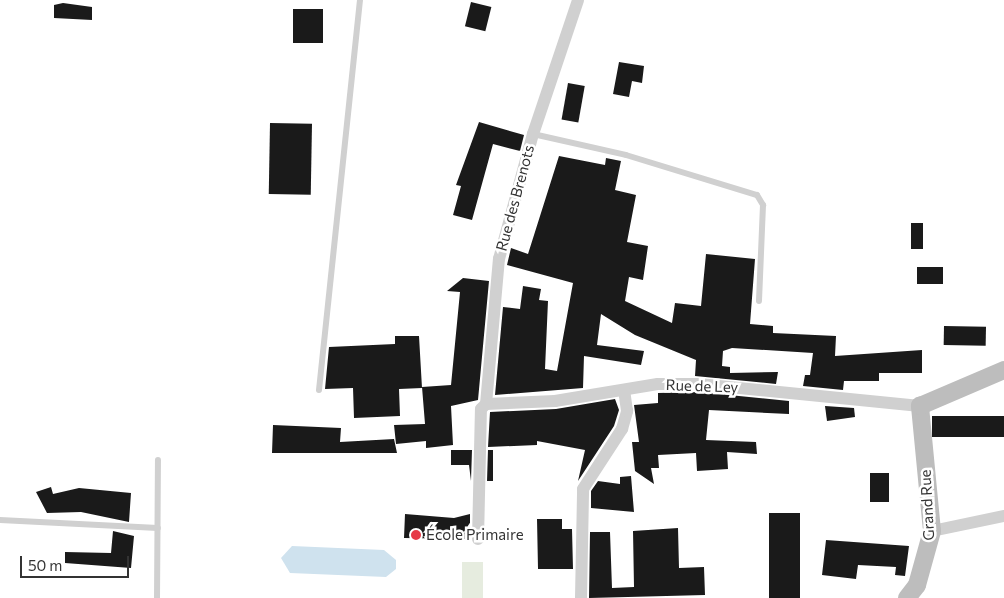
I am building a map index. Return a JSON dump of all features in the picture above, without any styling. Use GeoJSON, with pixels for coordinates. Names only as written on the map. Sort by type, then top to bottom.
{"type":"FeatureCollection","features":[{"type":"Feature","properties":{"kind":"street","name":"Rue des Brenots"},"geometry":{"type":"LineString","coordinates":[[478,539],[481,409],[486,404],[499,259],[533,134],[578,0]]}},
{"type":"Feature","properties":{"kind":"street"},"geometry":{"type":"LineString","coordinates":[[920,406],[1004,370]]}},
{"type":"Feature","properties":{"kind":"street","name":"Rue de Ley"},"geometry":{"type":"LineString","coordinates":[[486,404],[555,401],[624,390],[699,384],[920,406]]}},
{"type":"Feature","properties":{"kind":"street"},"geometry":{"type":"LineString","coordinates":[[580,598],[584,489],[622,429],[626,411],[624,390]]}},
{"type":"Feature","properties":{"kind":"street","name":"Grand Rue"},"geometry":{"type":"LineString","coordinates":[[907,598],[917,585],[932,531],[920,406]]}},
{"type":"Feature","properties":{"kind":"street"},"geometry":{"type":"LineString","coordinates":[[932,531],[1004,516]]}},
{"type":"Feature","properties":{"kind":"lane"},"geometry":{"type":"LineString","coordinates":[[319,390],[360,0]]}},
{"type":"Feature","properties":{"kind":"lane"},"geometry":{"type":"LineString","coordinates":[[533,134],[626,154],[758,195],[763,205],[759,301]]}},
{"type":"Feature","properties":{"kind":"lane"},"geometry":{"type":"LineString","coordinates":[[157,598],[158,460]]}},
{"type":"Feature","properties":{"kind":"lane"},"geometry":{"type":"LineString","coordinates":[[0,520],[158,528]]}},
{"type":"Feature","properties":{"kind":"shaded area"},"geometry":{"type":"Polygon","coordinates":[[[462,562],[483,562],[483,598],[462,598],[462,562]]]}},
{"type":"Feature","properties":{"kind":"water"},"geometry":{"type":"Polygon","coordinates":[[[292,546],[384,550],[396,560],[396,569],[386,577],[290,573],[281,558],[292,546]]]}},
{"type":"Feature","properties":{"kind":"building"},"geometry":{"type":"Polygon","coordinates":[[[471,2],[491,7],[485,31],[465,26],[471,2]]]}},
{"type":"Feature","properties":{"kind":"building"},"geometry":{"type":"Polygon","coordinates":[[[63,3],[92,7],[92,20],[54,18],[54,5],[63,3]]]}},
{"type":"Feature","properties":{"kind":"building"},"geometry":{"type":"Polygon","coordinates":[[[293,9],[323,9],[323,43],[293,43],[293,9]]]}},
{"type":"Feature","properties":{"kind":"building"},"geometry":{"type":"Polygon","coordinates":[[[619,62],[644,66],[642,83],[632,81],[629,97],[613,94],[619,62]]]}},
{"type":"Feature","properties":{"kind":"building"},"geometry":{"type":"Polygon","coordinates":[[[568,83],[585,86],[578,122],[562,119],[568,83]]]}},
{"type":"Feature","properties":{"kind":"building"},"geometry":{"type":"Polygon","coordinates":[[[479,122],[524,135],[520,151],[493,144],[472,220],[453,215],[461,186],[456,185],[479,122]]]}},
{"type":"Feature","properties":{"kind":"building"},"geometry":{"type":"Polygon","coordinates":[[[270,123],[312,124],[311,195],[269,194],[270,123]]]}},
{"type":"Feature","properties":{"kind":"building"},"geometry":{"type":"Polygon","coordinates":[[[559,156],[605,165],[606,158],[621,161],[615,190],[636,195],[627,242],[648,246],[643,280],[629,277],[625,301],[672,323],[675,303],[701,306],[706,254],[755,259],[750,324],[773,326],[773,333],[836,336],[835,356],[922,350],[922,373],[879,373],[879,381],[844,381],[843,390],[803,386],[805,375],[810,375],[813,353],[732,348],[723,351],[722,366],[730,367],[730,373],[778,372],[776,384],[695,376],[696,360],[635,335],[601,314],[597,345],[644,351],[641,365],[584,356],[583,388],[495,395],[503,307],[520,309],[523,286],[541,289],[539,300],[548,301],[545,369],[557,371],[573,283],[507,265],[511,248],[528,254],[559,156]]]}},
{"type":"Feature","properties":{"kind":"building"},"geometry":{"type":"Polygon","coordinates":[[[911,223],[923,223],[923,249],[911,249],[911,223]]]}},
{"type":"Feature","properties":{"kind":"building"},"geometry":{"type":"Polygon","coordinates":[[[917,267],[943,267],[943,284],[917,284],[917,267]]]}},
{"type":"Feature","properties":{"kind":"building"},"geometry":{"type":"Polygon","coordinates":[[[463,278],[489,281],[478,400],[451,406],[453,445],[426,448],[426,441],[396,444],[394,425],[425,424],[422,387],[451,385],[460,292],[447,291],[463,278]]]}},
{"type":"Feature","properties":{"kind":"building"},"geometry":{"type":"Polygon","coordinates":[[[944,326],[986,327],[986,346],[944,345],[944,326]]]}},
{"type":"Feature","properties":{"kind":"building"},"geometry":{"type":"Polygon","coordinates":[[[395,336],[419,336],[422,388],[399,389],[400,416],[354,418],[353,388],[325,389],[329,347],[395,344],[395,336]]]}},
{"type":"Feature","properties":{"kind":"building"},"geometry":{"type":"Polygon","coordinates":[[[699,392],[789,401],[789,414],[709,410],[706,440],[756,442],[757,454],[727,452],[728,469],[697,471],[696,453],[658,455],[659,468],[651,468],[654,484],[635,471],[632,442],[639,442],[634,405],[658,403],[658,393],[699,392]]]}},
{"type":"Feature","properties":{"kind":"building"},"geometry":{"type":"Polygon","coordinates":[[[615,399],[619,410],[614,426],[578,481],[585,450],[537,441],[537,445],[488,447],[490,412],[556,409],[615,399]]]}},
{"type":"Feature","properties":{"kind":"building"},"geometry":{"type":"Polygon","coordinates":[[[825,406],[854,408],[855,417],[827,421],[825,406]]]}},
{"type":"Feature","properties":{"kind":"building"},"geometry":{"type":"Polygon","coordinates":[[[932,416],[1004,416],[1004,437],[932,437],[932,416]]]}},
{"type":"Feature","properties":{"kind":"building"},"geometry":{"type":"Polygon","coordinates":[[[273,425],[341,428],[340,442],[394,439],[397,453],[272,453],[273,425]]]}},
{"type":"Feature","properties":{"kind":"building"},"geometry":{"type":"Polygon","coordinates":[[[451,450],[472,450],[471,481],[469,465],[451,465],[451,450]]]}},
{"type":"Feature","properties":{"kind":"building"},"geometry":{"type":"Polygon","coordinates":[[[488,450],[493,450],[493,481],[487,481],[488,450]]]}},
{"type":"Feature","properties":{"kind":"building"},"geometry":{"type":"Polygon","coordinates":[[[870,473],[889,473],[889,502],[870,502],[870,473]]]}},
{"type":"Feature","properties":{"kind":"building"},"geometry":{"type":"Polygon","coordinates":[[[631,476],[634,512],[591,508],[591,491],[598,481],[620,484],[620,477],[631,476]]]}},
{"type":"Feature","properties":{"kind":"building"},"geometry":{"type":"Polygon","coordinates":[[[51,487],[53,494],[79,488],[131,493],[129,522],[81,512],[47,513],[36,492],[51,487]]]}},
{"type":"Feature","properties":{"kind":"building"},"geometry":{"type":"Polygon","coordinates":[[[769,513],[800,513],[800,598],[769,598],[769,513]]]}},
{"type":"Feature","properties":{"kind":"building"},"geometry":{"type":"Polygon","coordinates":[[[405,514],[454,518],[470,514],[470,539],[404,538],[405,514]]]}},
{"type":"Feature","properties":{"kind":"building"},"geometry":{"type":"Polygon","coordinates":[[[537,519],[562,519],[562,529],[572,529],[573,569],[538,569],[537,519]]]}},
{"type":"Feature","properties":{"kind":"building"},"geometry":{"type":"Polygon","coordinates":[[[678,528],[679,568],[704,567],[705,595],[589,598],[590,532],[610,532],[612,588],[634,587],[633,531],[678,528]]]}},
{"type":"Feature","properties":{"kind":"building"},"geometry":{"type":"Polygon","coordinates":[[[113,531],[134,536],[131,568],[65,563],[65,552],[111,553],[113,531]]]}},
{"type":"Feature","properties":{"kind":"building"},"geometry":{"type":"Polygon","coordinates":[[[826,540],[909,546],[905,576],[895,575],[896,567],[858,565],[856,579],[822,575],[826,540]]]}},
{"type":"Feature","properties":{"kind":"place","name":"École Primaire"},"geometry":{"type":"Point","coordinates":[416,535]}}]}
